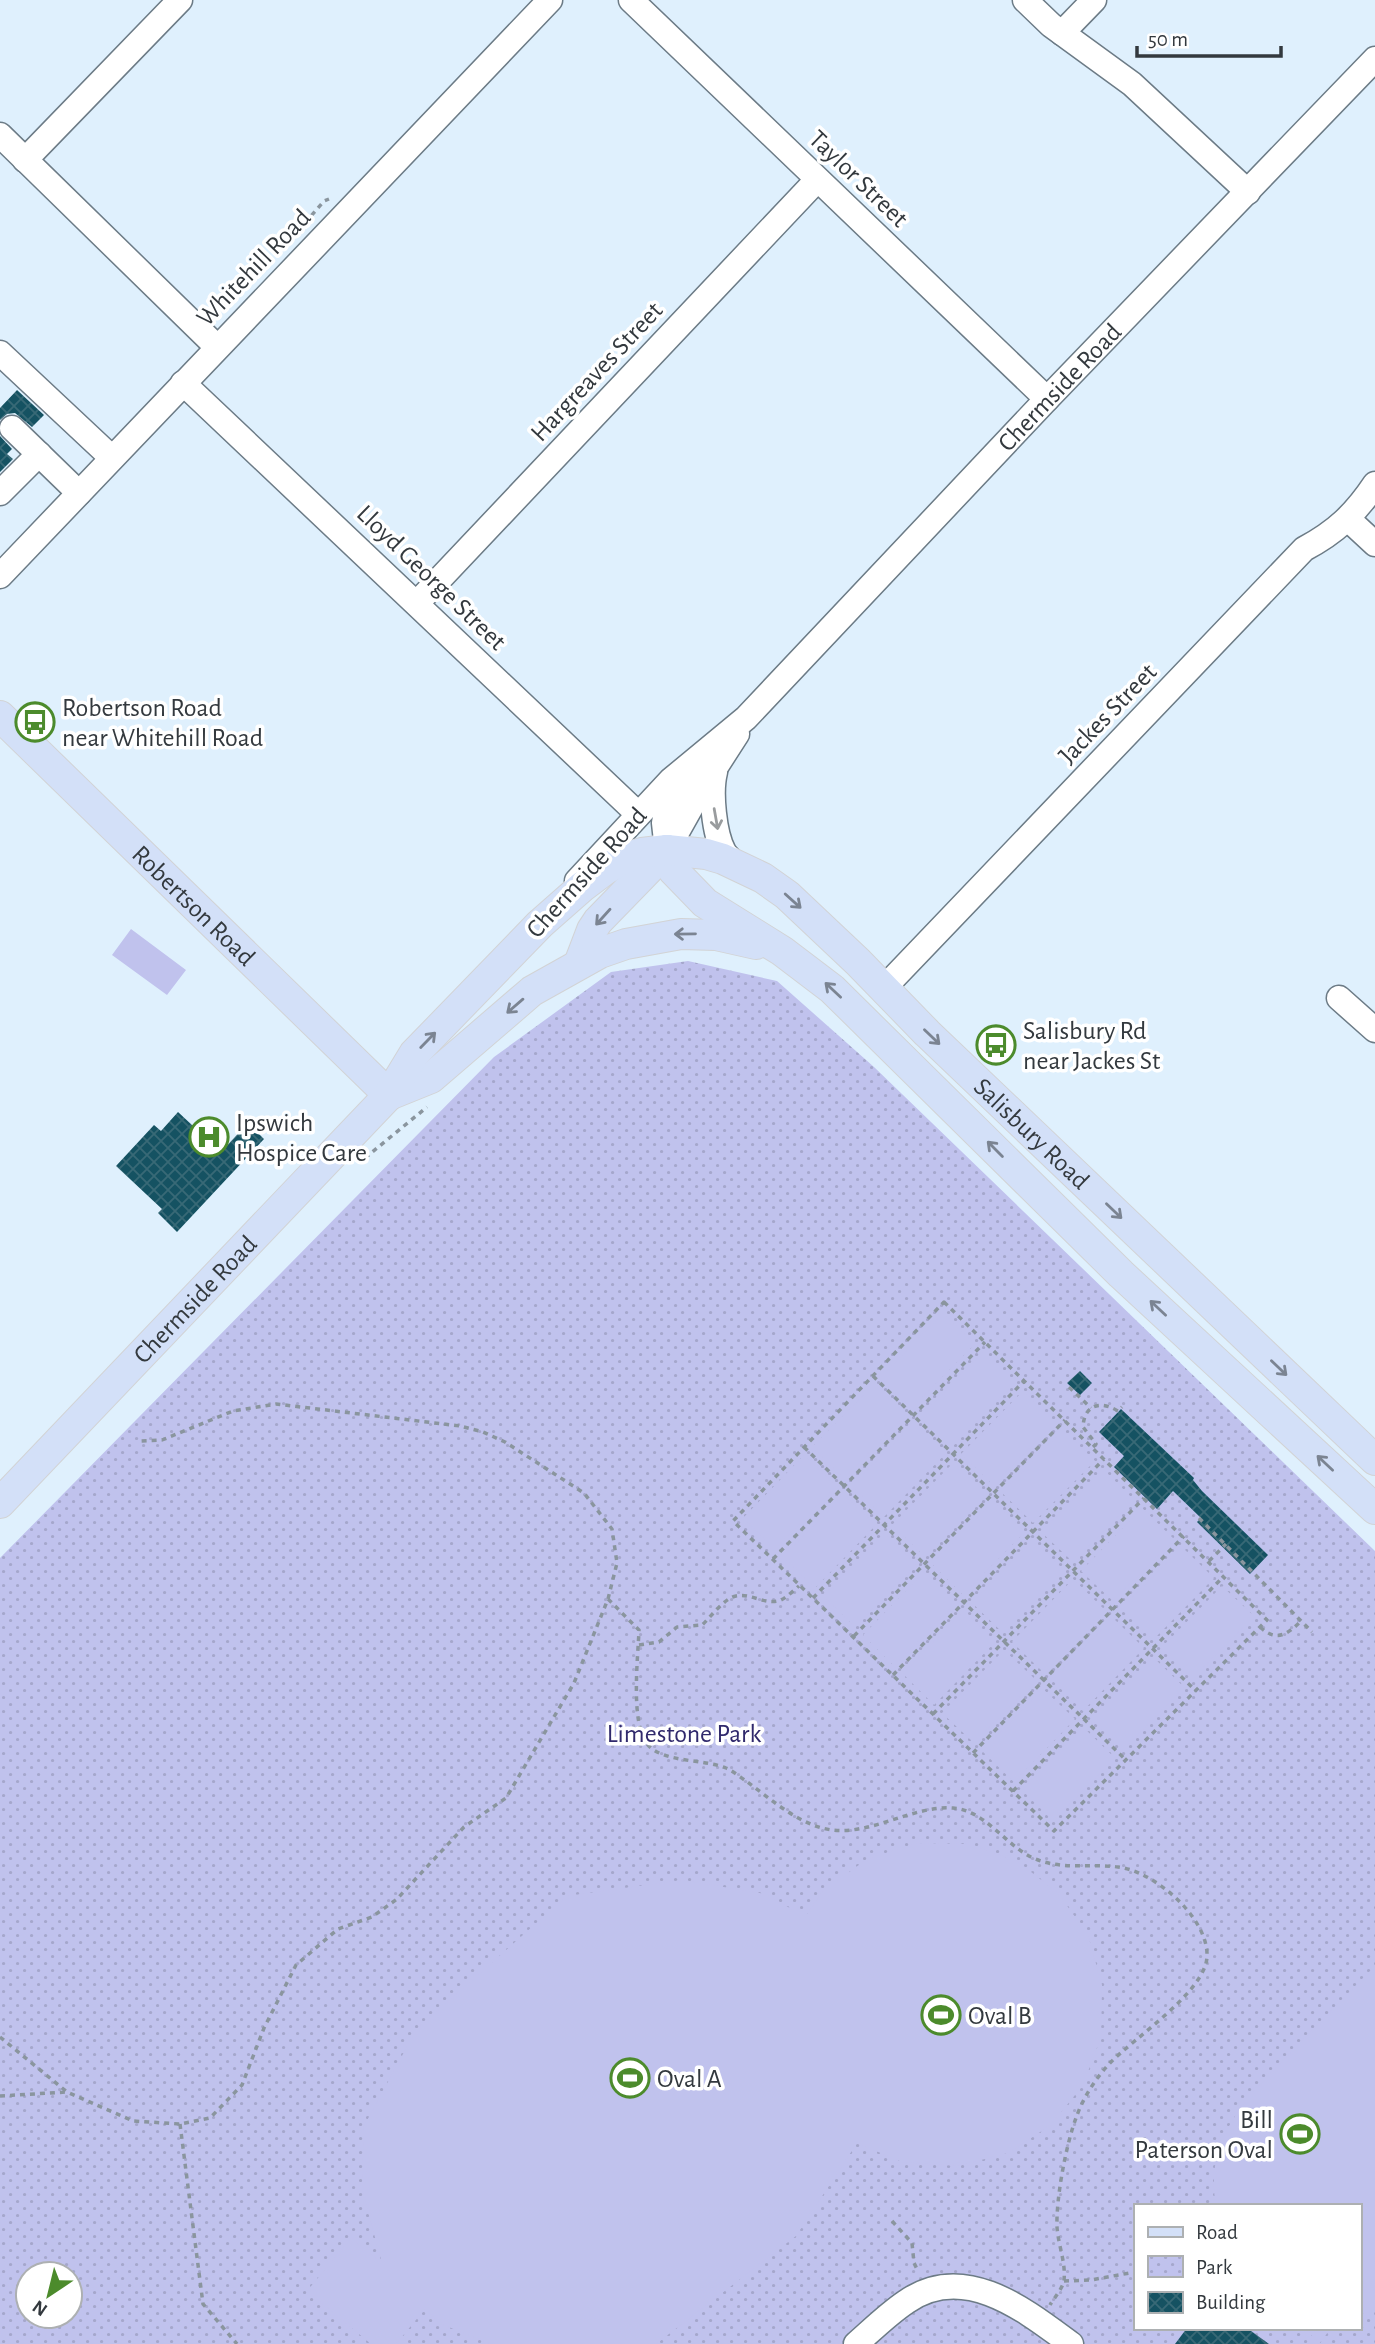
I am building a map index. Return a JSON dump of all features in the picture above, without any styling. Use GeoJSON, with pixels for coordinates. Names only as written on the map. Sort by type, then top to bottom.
{"type":"FeatureCollection","features":[{"type":"Feature","properties":{"kind":"main road","name":"Robertson Road"},"geometry":{"type":"LineString","coordinates":[[0,716],[389,1095]]}},
{"type":"Feature","properties":{"kind":"main road","name":"Salisbury Road"},"geometry":{"type":"LineString","coordinates":[[540,924],[606,869],[642,853],[667,850],[706,854],[763,878],[787,895],[927,1033],[1375,1460]]}},
{"type":"Feature","properties":{"kind":"main road","name":"Salisbury Road"},"geometry":{"type":"LineString","coordinates":[[667,850],[673,870],[705,902],[797,962],[832,989],[1121,1274],[1375,1509]]}},
{"type":"Feature","properties":{"kind":"main road","name":"Chermside Road"},"geometry":{"type":"LineString","coordinates":[[389,1095],[431,1078],[532,991],[575,967],[598,921],[667,850]]}},
{"type":"Feature","properties":{"kind":"main road","name":"Chermside Road"},"geometry":{"type":"LineString","coordinates":[[0,1503],[389,1095],[414,1054],[540,924]]}},
{"type":"Feature","properties":{"kind":"main road","name":"Salisbury Road"},"geometry":{"type":"LineString","coordinates":[[575,967],[626,944],[681,933],[736,938],[758,944],[797,962]]}},
{"type":"Feature","properties":{"kind":"main road"},"geometry":{"type":"LineString","coordinates":[[857,1014],[883,989]]}},
{"type":"Feature","properties":{"kind":"street"},"geometry":{"type":"LineString","coordinates":[[25,160],[180,0]]}},
{"type":"Feature","properties":{"kind":"street","name":"Whitehill Road"},"geometry":{"type":"LineString","coordinates":[[0,576],[550,0]]}},
{"type":"Feature","properties":{"kind":"street","name":"Taylor Street"},"geometry":{"type":"LineString","coordinates":[[631,0],[1047,399]]}},
{"type":"Feature","properties":{"kind":"street"},"geometry":{"type":"LineString","coordinates":[[1025,0],[1062,33],[1132,84],[1248,191]]}},
{"type":"Feature","properties":{"kind":"street"},"geometry":{"type":"LineString","coordinates":[[1062,33],[1094,0]]}},
{"type":"Feature","properties":{"kind":"street","name":"Chermside Road"},"geometry":{"type":"LineString","coordinates":[[667,850],[699,793],[712,759],[746,718],[1047,399],[1375,59]]}},
{"type":"Feature","properties":{"kind":"street"},"geometry":{"type":"LineString","coordinates":[[0,135],[217,347]]}},
{"type":"Feature","properties":{"kind":"street","name":"Hargreaves Street"},"geometry":{"type":"LineString","coordinates":[[417,603],[817,180]]}},
{"type":"Feature","properties":{"kind":"street"},"geometry":{"type":"LineString","coordinates":[[0,353],[112,458]]}},
{"type":"Feature","properties":{"kind":"street","name":"Lloyd George Street"},"geometry":{"type":"LineString","coordinates":[[183,383],[638,814]]}},
{"type":"Feature","properties":{"kind":"street"},"geometry":{"type":"LineString","coordinates":[[12,428],[79,493]]}},
{"type":"Feature","properties":{"kind":"street"},"geometry":{"type":"LineString","coordinates":[[0,493],[38,454]]}},
{"type":"Feature","properties":{"kind":"street","name":"Jackes Street"},"geometry":{"type":"LineString","coordinates":[[883,989],[1304,549],[1329,536],[1348,519],[1375,484]]}},
{"type":"Feature","properties":{"kind":"street"},"geometry":{"type":"LineString","coordinates":[[1348,519],[1375,544]]}},
{"type":"Feature","properties":{"kind":"street"},"geometry":{"type":"LineString","coordinates":[[712,759],[713,800],[719,836],[724,852],[736,865]]}},
{"type":"Feature","properties":{"kind":"street","name":"Chermside Road"},"geometry":{"type":"LineString","coordinates":[[540,924],[592,863],[671,780],[712,759]]}},
{"type":"Feature","properties":{"kind":"street"},"geometry":{"type":"LineString","coordinates":[[1339,998],[1375,1030]]}},
{"type":"Feature","properties":{"kind":"street"},"geometry":{"type":"LineString","coordinates":[[856,2344],[908,2300],[938,2288],[969,2286],[994,2294],[1041,2322],[1071,2344]]}},
{"type":"Feature","properties":{"kind":"path"},"geometry":{"type":"LineString","coordinates":[[364,1159],[432,1103]]}},
{"type":"Feature","properties":{"kind":"path"},"geometry":{"type":"LineString","coordinates":[[944,1302],[1268,1620],[1054,1831],[733,1521],[873,1376],[944,1302]]}},
{"type":"Feature","properties":{"kind":"path"},"geometry":{"type":"LineString","coordinates":[[773,1559],[985,1342]]}},
{"type":"Feature","properties":{"kind":"path"},"geometry":{"type":"LineString","coordinates":[[873,1376],[1196,1691]]}},
{"type":"Feature","properties":{"kind":"path"},"geometry":{"type":"LineString","coordinates":[[813,1598],[1025,1380]]}},
{"type":"Feature","properties":{"kind":"path"},"geometry":{"type":"LineString","coordinates":[[1069,1387],[1091,1408]]}},
{"type":"Feature","properties":{"kind":"path"},"geometry":{"type":"LineString","coordinates":[[0,2037],[67,2092],[133,2121],[180,2124],[209,2118],[242,2085],[264,2028],[296,1965],[338,1928],[372,1917],[397,1899],[464,1827],[506,1798],[574,1683],[608,1599],[617,1563],[612,1529],[584,1493],[534,1460],[483,1432],[460,1426],[276,1404],[233,1411],[162,1440],[141,1441]]}},
{"type":"Feature","properties":{"kind":"path"},"geometry":{"type":"LineString","coordinates":[[1093,1447],[1096,1444],[1083,1427],[1085,1415],[1091,1408],[1106,1406],[1118,1411],[1122,1407]]}},
{"type":"Feature","properties":{"kind":"path"},"geometry":{"type":"LineString","coordinates":[[853,1637],[1065,1420]]}},
{"type":"Feature","properties":{"kind":"path"},"geometry":{"type":"LineString","coordinates":[[804,1447],[1126,1760]]}},
{"type":"Feature","properties":{"kind":"path"},"geometry":{"type":"LineString","coordinates":[[893,1675],[1104,1459]]}},
{"type":"Feature","properties":{"kind":"path"},"geometry":{"type":"LineString","coordinates":[[933,1714],[1144,1498]]}},
{"type":"Feature","properties":{"kind":"path"},"geometry":{"type":"LineString","coordinates":[[1199,1518],[1312,1632]]}},
{"type":"Feature","properties":{"kind":"path"},"geometry":{"type":"LineString","coordinates":[[973,1753],[1184,1536]]}},
{"type":"Feature","properties":{"kind":"path"},"geometry":{"type":"LineString","coordinates":[[1209,1561],[1226,1544]]}},
{"type":"Feature","properties":{"kind":"path"},"geometry":{"type":"LineString","coordinates":[[1013,1791],[1224,1576]]}},
{"type":"Feature","properties":{"kind":"path"},"geometry":{"type":"LineString","coordinates":[[639,1645],[659,1642],[677,1627],[702,1625],[728,1600],[736,1596],[753,1596],[768,1602],[781,1600],[800,1586]]}},
{"type":"Feature","properties":{"kind":"path"},"geometry":{"type":"LineString","coordinates":[[608,1599],[639,1630],[637,1687],[640,1730],[649,1747],[664,1755],[726,1768],[803,1820],[832,1830],[887,1822],[935,1809],[954,1808],[972,1813],[1014,1846],[1050,1864],[1070,1867],[1121,1867],[1143,1876],[1179,1901],[1197,1922],[1206,1941],[1207,1959],[1202,1972],[1190,1991],[1111,2062],[1093,2083],[1076,2117],[1064,2161],[1057,2226],[1064,2281],[1091,2280],[1134,2272]]}},
{"type":"Feature","properties":{"kind":"path"},"geometry":{"type":"LineString","coordinates":[[1260,1627],[1269,1634],[1283,1635],[1289,1633],[1301,1621]]}},
{"type":"Feature","properties":{"kind":"path"},"geometry":{"type":"LineString","coordinates":[[0,2096],[67,2092]]}},
{"type":"Feature","properties":{"kind":"path"},"geometry":{"type":"LineString","coordinates":[[180,2124],[203,2304],[237,2344]]}},
{"type":"Feature","properties":{"kind":"path"},"geometry":{"type":"LineString","coordinates":[[892,2221],[912,2243],[914,2263],[928,2292]]}},
{"type":"Feature","properties":{"kind":"green space"},"geometry":{"type":"Polygon","coordinates":[[[131,929],[186,970],[167,995],[112,955],[131,929]]]}},
{"type":"Feature","properties":{"kind":"green space","name":"Limestone Park"},"geometry":{"type":"Polygon","coordinates":[[[688,961],[777,981],[874,1067],[1375,1551],[1375,2344],[0,2344],[0,1558],[494,1057],[611,972],[688,961]]]}},
{"type":"Feature","properties":{"kind":"green space"},"geometry":{"type":"Polygon","coordinates":[[[943,1313],[975,1344],[913,1407],[882,1376],[943,1313]]]}},
{"type":"Feature","properties":{"kind":"green space"},"geometry":{"type":"Polygon","coordinates":[[[983,1352],[1014,1383],[953,1446],[922,1415],[983,1352]]]}},
{"type":"Feature","properties":{"kind":"green space"},"geometry":{"type":"Polygon","coordinates":[[[874,1384],[905,1415],[844,1478],[812,1447],[874,1384]]]}},
{"type":"Feature","properties":{"kind":"green space"},"geometry":{"type":"Polygon","coordinates":[[[1023,1391],[1055,1422],[993,1485],[961,1454],[1023,1391]]]}},
{"type":"Feature","properties":{"kind":"green space"},"geometry":{"type":"Polygon","coordinates":[[[914,1423],[945,1454],[884,1517],[852,1486],[914,1423]]]}},
{"type":"Feature","properties":{"kind":"green space"},"geometry":{"type":"Polygon","coordinates":[[[1063,1430],[1095,1461],[1033,1523],[1002,1493],[1063,1430]]]}},
{"type":"Feature","properties":{"kind":"green space"},"geometry":{"type":"Polygon","coordinates":[[[804,1455],[836,1486],[775,1549],[743,1518],[804,1455]]]}},
{"type":"Feature","properties":{"kind":"green space"},"geometry":{"type":"Polygon","coordinates":[[[954,1462],[985,1493],[923,1555],[892,1525],[954,1462]]]}},
{"type":"Feature","properties":{"kind":"green space"},"geometry":{"type":"Polygon","coordinates":[[[1103,1469],[1134,1500],[1073,1562],[1041,1532],[1103,1469]]]}},
{"type":"Feature","properties":{"kind":"green space"},"geometry":{"type":"Polygon","coordinates":[[[844,1495],[876,1525],[815,1588],[783,1557],[844,1495]]]}},
{"type":"Feature","properties":{"kind":"green space"},"geometry":{"type":"Polygon","coordinates":[[[993,1501],[1025,1532],[963,1595],[932,1564],[993,1501]]]}},
{"type":"Feature","properties":{"kind":"green space"},"geometry":{"type":"Polygon","coordinates":[[[1142,1508],[1174,1539],[1113,1601],[1081,1571],[1142,1508]]]}},
{"type":"Feature","properties":{"kind":"green space"},"geometry":{"type":"Polygon","coordinates":[[[884,1533],[916,1564],[855,1627],[823,1596],[884,1533]]]}},
{"type":"Feature","properties":{"kind":"green space"},"geometry":{"type":"Polygon","coordinates":[[[1033,1540],[1065,1571],[1003,1633],[972,1603],[1033,1540]]]}},
{"type":"Feature","properties":{"kind":"green space"},"geometry":{"type":"Polygon","coordinates":[[[1182,1547],[1214,1578],[1153,1640],[1121,1609],[1182,1547]]]}},
{"type":"Feature","properties":{"kind":"green space"},"geometry":{"type":"Polygon","coordinates":[[[924,1572],[955,1603],[894,1666],[863,1635],[924,1572]]]}},
{"type":"Feature","properties":{"kind":"green space"},"geometry":{"type":"Polygon","coordinates":[[[1073,1579],[1105,1610],[1043,1672],[1012,1642],[1073,1579]]]}},
{"type":"Feature","properties":{"kind":"green space"},"geometry":{"type":"Polygon","coordinates":[[[1222,1586],[1254,1616],[1192,1679],[1161,1648],[1222,1586]]]}},
{"type":"Feature","properties":{"kind":"green space"},"geometry":{"type":"Polygon","coordinates":[[[964,1610],[995,1642],[934,1705],[903,1674],[964,1610]]]}},
{"type":"Feature","properties":{"kind":"green space"},"geometry":{"type":"Polygon","coordinates":[[[1113,1618],[1144,1648],[1083,1711],[1052,1680],[1113,1618]]]}},
{"type":"Feature","properties":{"kind":"green space"},"geometry":{"type":"Polygon","coordinates":[[[1004,1650],[1036,1680],[974,1743],[942,1713],[1004,1650]]]}},
{"type":"Feature","properties":{"kind":"green space"},"geometry":{"type":"Polygon","coordinates":[[[1153,1657],[1184,1687],[1123,1750],[1091,1719],[1153,1657]]]}},
{"type":"Feature","properties":{"kind":"green space"},"geometry":{"type":"Polygon","coordinates":[[[1043,1689],[1075,1719],[1014,1782],[982,1751],[1043,1689]]]}},
{"type":"Feature","properties":{"kind":"green space"},"geometry":{"type":"Polygon","coordinates":[[[1083,1727],[1115,1758],[1053,1821],[1022,1790],[1083,1727]]]}},
{"type":"Feature","properties":{"kind":"green space","name":"Oval A"},"geometry":{"type":"Polygon","coordinates":[[[917,1843],[968,1844],[1017,1861],[1058,1893],[1088,1935],[1102,1985],[1101,2037],[1083,2085],[1051,2125],[1008,2153],[958,2166],[902,2162],[857,2143],[796,2236],[656,2344],[491,2344],[441,2324],[425,2309],[396,2344],[371,2344],[307,2291],[351,2238],[382,2263],[362,2190],[364,2126],[416,2030],[567,1896],[682,1880],[766,1894],[805,1917],[822,1892],[867,1859],[917,1843]]]}},
{"type":"Feature","properties":{"kind":"green space","name":"Bill Paterson Oval"},"geometry":{"type":"Polygon","coordinates":[[[1375,1966],[1375,2312],[1361,2314],[1361,2204],[1216,2204],[1214,2180],[1217,2157],[1224,2136],[1248,2098],[1375,1966]]]}},
{"type":"Feature","properties":{"kind":"green space"},"geometry":{"type":"Polygon","coordinates":[[[1307,2330],[1330,2330],[1319,2344],[1307,2330]]]}},
{"type":"Feature","properties":{"kind":"building"},"geometry":{"type":"Polygon","coordinates":[[[17,390],[44,415],[32,427],[15,413],[7,414],[0,420],[0,408],[17,390]]]}},
{"type":"Feature","properties":{"kind":"building"},"geometry":{"type":"Polygon","coordinates":[[[0,436],[12,449],[7,454],[13,459],[0,472],[0,436]]]}},
{"type":"Feature","properties":{"kind":"building"},"geometry":{"type":"Polygon","coordinates":[[[178,1112],[221,1152],[248,1123],[264,1139],[177,1232],[158,1213],[162,1209],[116,1166],[154,1125],[161,1131],[178,1112]]]}},
{"type":"Feature","properties":{"kind":"building"},"geometry":{"type":"Polygon","coordinates":[[[1080,1371],[1092,1383],[1080,1395],[1067,1383],[1080,1371]]]}},
{"type":"Feature","properties":{"kind":"building"},"geometry":{"type":"Polygon","coordinates":[[[1121,1409],[1194,1478],[1202,1491],[1268,1555],[1250,1574],[1197,1522],[1201,1518],[1173,1491],[1157,1509],[1114,1467],[1124,1456],[1099,1432],[1121,1409]]]}},
{"type":"Feature","properties":{"kind":"building"},"geometry":{"type":"Polygon","coordinates":[[[1186,2330],[1250,2330],[1269,2344],[1175,2344],[1186,2330]]]}},
{"type":"Feature","properties":{"kind":"place","name":"Robertson Road near Whitehill Road"},"geometry":{"type":"Point","coordinates":[35,722]}},
{"type":"Feature","properties":{"kind":"place","name":"Salisbury Rd near Jackes St"},"geometry":{"type":"Point","coordinates":[996,1045]}},
{"type":"Feature","properties":{"kind":"place","name":"Ipswich Hospice Care"},"geometry":{"type":"Point","coordinates":[209,1137]}},
{"type":"Feature","properties":{"kind":"place","name":"Oval B"},"geometry":{"type":"Point","coordinates":[941,2015]}},
{"type":"Feature","properties":{"kind":"place","name":"Oval A"},"geometry":{"type":"Point","coordinates":[630,2078]}},
{"type":"Feature","properties":{"kind":"place","name":"Bill Paterson Oval"},"geometry":{"type":"Point","coordinates":[1300,2134]}}]}
